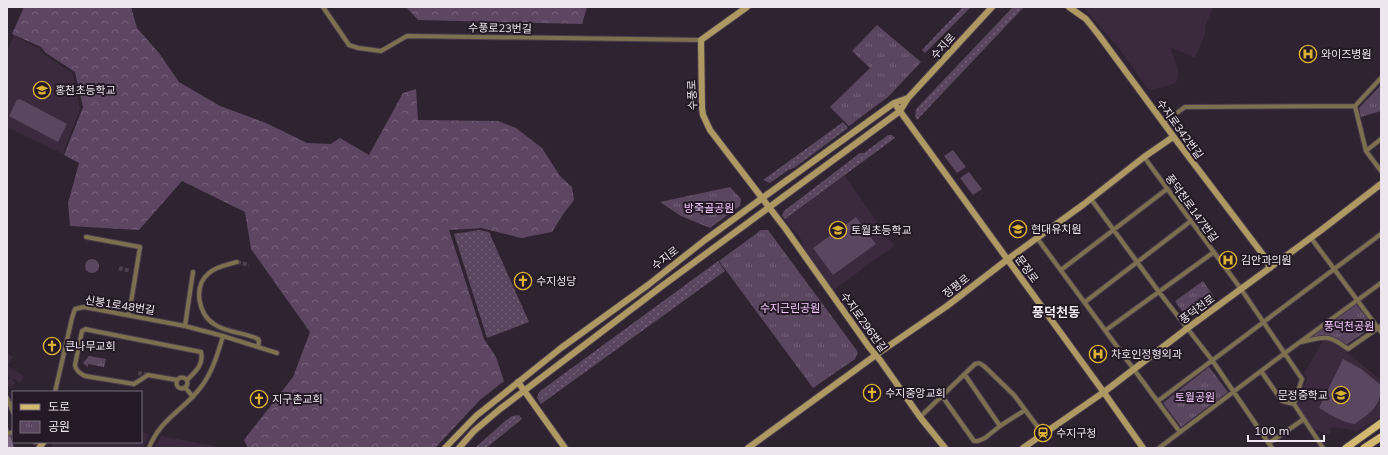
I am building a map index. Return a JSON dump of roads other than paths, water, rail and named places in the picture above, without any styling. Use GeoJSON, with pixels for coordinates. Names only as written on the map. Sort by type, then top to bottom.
{"type":"FeatureCollection","features":[{"type":"Feature","properties":{"kind":"main road"},"geometry":{"type":"LineString","coordinates":[[1346,448],[1381,423]]}},
{"type":"Feature","properties":{"kind":"main road"},"geometry":{"type":"LineString","coordinates":[[1364,448],[1381,437]]}},
{"type":"Feature","properties":{"kind":"street","name":"수풍로23번길"},"geometry":{"type":"LineString","coordinates":[[323,7],[349,45],[358,48],[381,51],[407,36],[701,40]]}},
{"type":"Feature","properties":{"kind":"street"},"geometry":{"type":"LineString","coordinates":[[701,40],[747,7]]}},
{"type":"Feature","properties":{"kind":"street","name":"수지로"},"geometry":{"type":"LineString","coordinates":[[459,448],[492,415],[596,335],[900,110],[908,98],[992,7]]}},
{"type":"Feature","properties":{"kind":"street","name":"수지로342번길"},"geometry":{"type":"LineString","coordinates":[[1069,7],[1090,23],[1173,137],[1264,256],[1270,268]]}},
{"type":"Feature","properties":{"kind":"street","name":"수풍로"},"geometry":{"type":"LineString","coordinates":[[701,40],[701,99],[703,115],[715,138],[768,208]]}},
{"type":"Feature","properties":{"kind":"street"},"geometry":{"type":"LineString","coordinates":[[1163,123],[1185,107],[1355,106],[1381,78]]}},
{"type":"Feature","properties":{"kind":"street","name":"수지로"},"geometry":{"type":"LineString","coordinates":[[445,448],[476,416],[561,348],[648,285],[761,198],[894,103],[908,98]]}},
{"type":"Feature","properties":{"kind":"street","name":"문정로"},"geometry":{"type":"LineString","coordinates":[[894,103],[1143,448]]}},
{"type":"Feature","properties":{"kind":"street"},"geometry":{"type":"LineString","coordinates":[[1355,106],[1366,151],[1381,171]]}},
{"type":"Feature","properties":{"kind":"street","name":"정평로"},"geometry":{"type":"LineString","coordinates":[[748,448],[947,306],[1144,157],[1173,137]]}},
{"type":"Feature","properties":{"kind":"street"},"geometry":{"type":"LineString","coordinates":[[1366,151],[1381,139]]}},
{"type":"Feature","properties":{"kind":"street","name":"풍덕천로147번길"},"geometry":{"type":"LineString","coordinates":[[1144,157],[1241,289],[1302,379],[1294,404]]}},
{"type":"Feature","properties":{"kind":"street","name":"풍덕천로"},"geometry":{"type":"LineString","coordinates":[[1022,448],[1104,392],[1187,328],[1311,238],[1381,184]]}},
{"type":"Feature","properties":{"kind":"street"},"geometry":{"type":"LineString","coordinates":[[1061,270],[1167,189]]}},
{"type":"Feature","properties":{"kind":"street"},"geometry":{"type":"LineString","coordinates":[[1091,198],[1159,292],[1212,360],[1272,448]]}},
{"type":"Feature","properties":{"kind":"street","name":"수지로296번길"},"geometry":{"type":"LineString","coordinates":[[768,208],[785,228],[920,417],[945,448]]}},
{"type":"Feature","properties":{"kind":"street"},"geometry":{"type":"LineString","coordinates":[[1085,302],[1191,221]]}},
{"type":"Feature","properties":{"kind":"street"},"geometry":{"type":"LineString","coordinates":[[1158,401],[1381,234]]}},
{"type":"Feature","properties":{"kind":"street"},"geometry":{"type":"LineString","coordinates":[[86,237],[140,247],[133,271],[129,316]]}},
{"type":"Feature","properties":{"kind":"street"},"geometry":{"type":"LineString","coordinates":[[1037,238],[1180,432]]}},
{"type":"Feature","properties":{"kind":"street"},"geometry":{"type":"LineString","coordinates":[[1299,343],[1327,337],[1337,341],[1348,349],[1380,328],[1357,301],[1311,238]]}},
{"type":"Feature","properties":{"kind":"street"},"geometry":{"type":"LineString","coordinates":[[1106,330],[1214,252]]}},
{"type":"Feature","properties":{"kind":"street"},"geometry":{"type":"LineString","coordinates":[[237,262],[220,266],[206,275],[200,288],[200,304],[204,314],[212,323],[221,328],[258,339],[258,347]]}},
{"type":"Feature","properties":{"kind":"street"},"geometry":{"type":"LineString","coordinates":[[185,326],[193,272]]}},
{"type":"Feature","properties":{"kind":"street"},"geometry":{"type":"LineString","coordinates":[[1159,448],[1285,352],[1381,283]]}},
{"type":"Feature","properties":{"kind":"street","name":"신봉1로48번길"},"geometry":{"type":"LineString","coordinates":[[55,391],[75,309],[84,307],[185,326],[277,353]]}},
{"type":"Feature","properties":{"kind":"street"},"geometry":{"type":"LineString","coordinates":[[185,387],[187,380],[200,366],[201,352],[86,329],[82,331],[75,365],[80,374],[134,384],[147,375],[177,380],[181,377],[187,380]]}},
{"type":"Feature","properties":{"kind":"street"},"geometry":{"type":"LineString","coordinates":[[148,448],[158,429],[179,408],[193,397],[208,378],[223,336]]}},
{"type":"Feature","properties":{"kind":"street"},"geometry":{"type":"LineString","coordinates":[[920,417],[975,364],[981,363],[1014,395],[1042,434]]}},
{"type":"Feature","properties":{"kind":"street"},"geometry":{"type":"LineString","coordinates":[[1261,371],[1282,401],[1294,404],[1323,448]]}},
{"type":"Feature","properties":{"kind":"street"},"geometry":{"type":"LineString","coordinates":[[965,375],[1000,426]]}},
{"type":"Feature","properties":{"kind":"street"},"geometry":{"type":"LineString","coordinates":[[177,380],[176,383],[178,387],[185,387]]}},
{"type":"Feature","properties":{"kind":"street"},"geometry":{"type":"LineString","coordinates":[[518,382],[565,448]]}},
{"type":"Feature","properties":{"kind":"street"},"geometry":{"type":"LineString","coordinates":[[185,387],[193,397]]}},
{"type":"Feature","properties":{"kind":"street"},"geometry":{"type":"LineString","coordinates":[[942,396],[974,441],[985,438],[1000,426],[1025,410]]}},
{"type":"Feature","properties":{"kind":"street"},"geometry":{"type":"LineString","coordinates":[[7,398],[12,410]]}},
{"type":"Feature","properties":{"kind":"street"},"geometry":{"type":"LineString","coordinates":[[1269,444],[1304,419]]}},
{"type":"Feature","properties":{"kind":"tunnel"},"geometry":{"type":"LineString","coordinates":[[237,262],[249,265]]}},
{"type":"Feature","properties":{"kind":"tunnel"},"geometry":{"type":"LineString","coordinates":[[119,268],[131,271]]}},
{"type":"Feature","properties":{"kind":"tunnel"},"geometry":{"type":"LineString","coordinates":[[138,373],[146,374]]}},
{"type":"Feature","properties":{"kind":"place","name":"와이즈병원"},"geometry":{"type":"Point","coordinates":[1308,54]}},
{"type":"Feature","properties":{"kind":"place","name":"홍천초등학교"},"geometry":{"type":"Point","coordinates":[42,90]}},
{"type":"Feature","properties":{"kind":"place","name":"현대유치원"},"geometry":{"type":"Point","coordinates":[1018,229]}},
{"type":"Feature","properties":{"kind":"place","name":"토월초등학교"},"geometry":{"type":"Point","coordinates":[838,230]}},
{"type":"Feature","properties":{"kind":"place","name":"김안과의원"},"geometry":{"type":"Point","coordinates":[1228,260]}},
{"type":"Feature","properties":{"kind":"place","name":"수지성당"},"geometry":{"type":"Point","coordinates":[523,281]}},
{"type":"Feature","properties":{"kind":"place","name":"큰나무교회"},"geometry":{"type":"Point","coordinates":[52,346]}},
{"type":"Feature","properties":{"kind":"place","name":"차호인정형외과"},"geometry":{"type":"Point","coordinates":[1098,354]}},
{"type":"Feature","properties":{"kind":"place","name":"수지중앙교회"},"geometry":{"type":"Point","coordinates":[872,393]}},
{"type":"Feature","properties":{"kind":"place","name":"문정중학교"},"geometry":{"type":"Point","coordinates":[1341,395]}},
{"type":"Feature","properties":{"kind":"place","name":"지구촌교회"},"geometry":{"type":"Point","coordinates":[259,399]}},
{"type":"Feature","properties":{"kind":"place","name":"수지구청"},"geometry":{"type":"Point","coordinates":[1043,433]}},
{"type":"Feature","properties":{"kind":"district","name":"풍덕천동"},"geometry":{"type":"Point","coordinates":[1056,312]}},
{"type":"Feature","properties":{"kind":"park label","name":"방죽골공원"},"geometry":{"type":"Point","coordinates":[709,208]}},
{"type":"Feature","properties":{"kind":"park label","name":"수지근린공원"},"geometry":{"type":"Point","coordinates":[790,308]}},
{"type":"Feature","properties":{"kind":"park label","name":"풍덕천공원"},"geometry":{"type":"Point","coordinates":[1349,326]}},
{"type":"Feature","properties":{"kind":"park label","name":"토월공원"},"geometry":{"type":"Point","coordinates":[1195,397]}}]}
